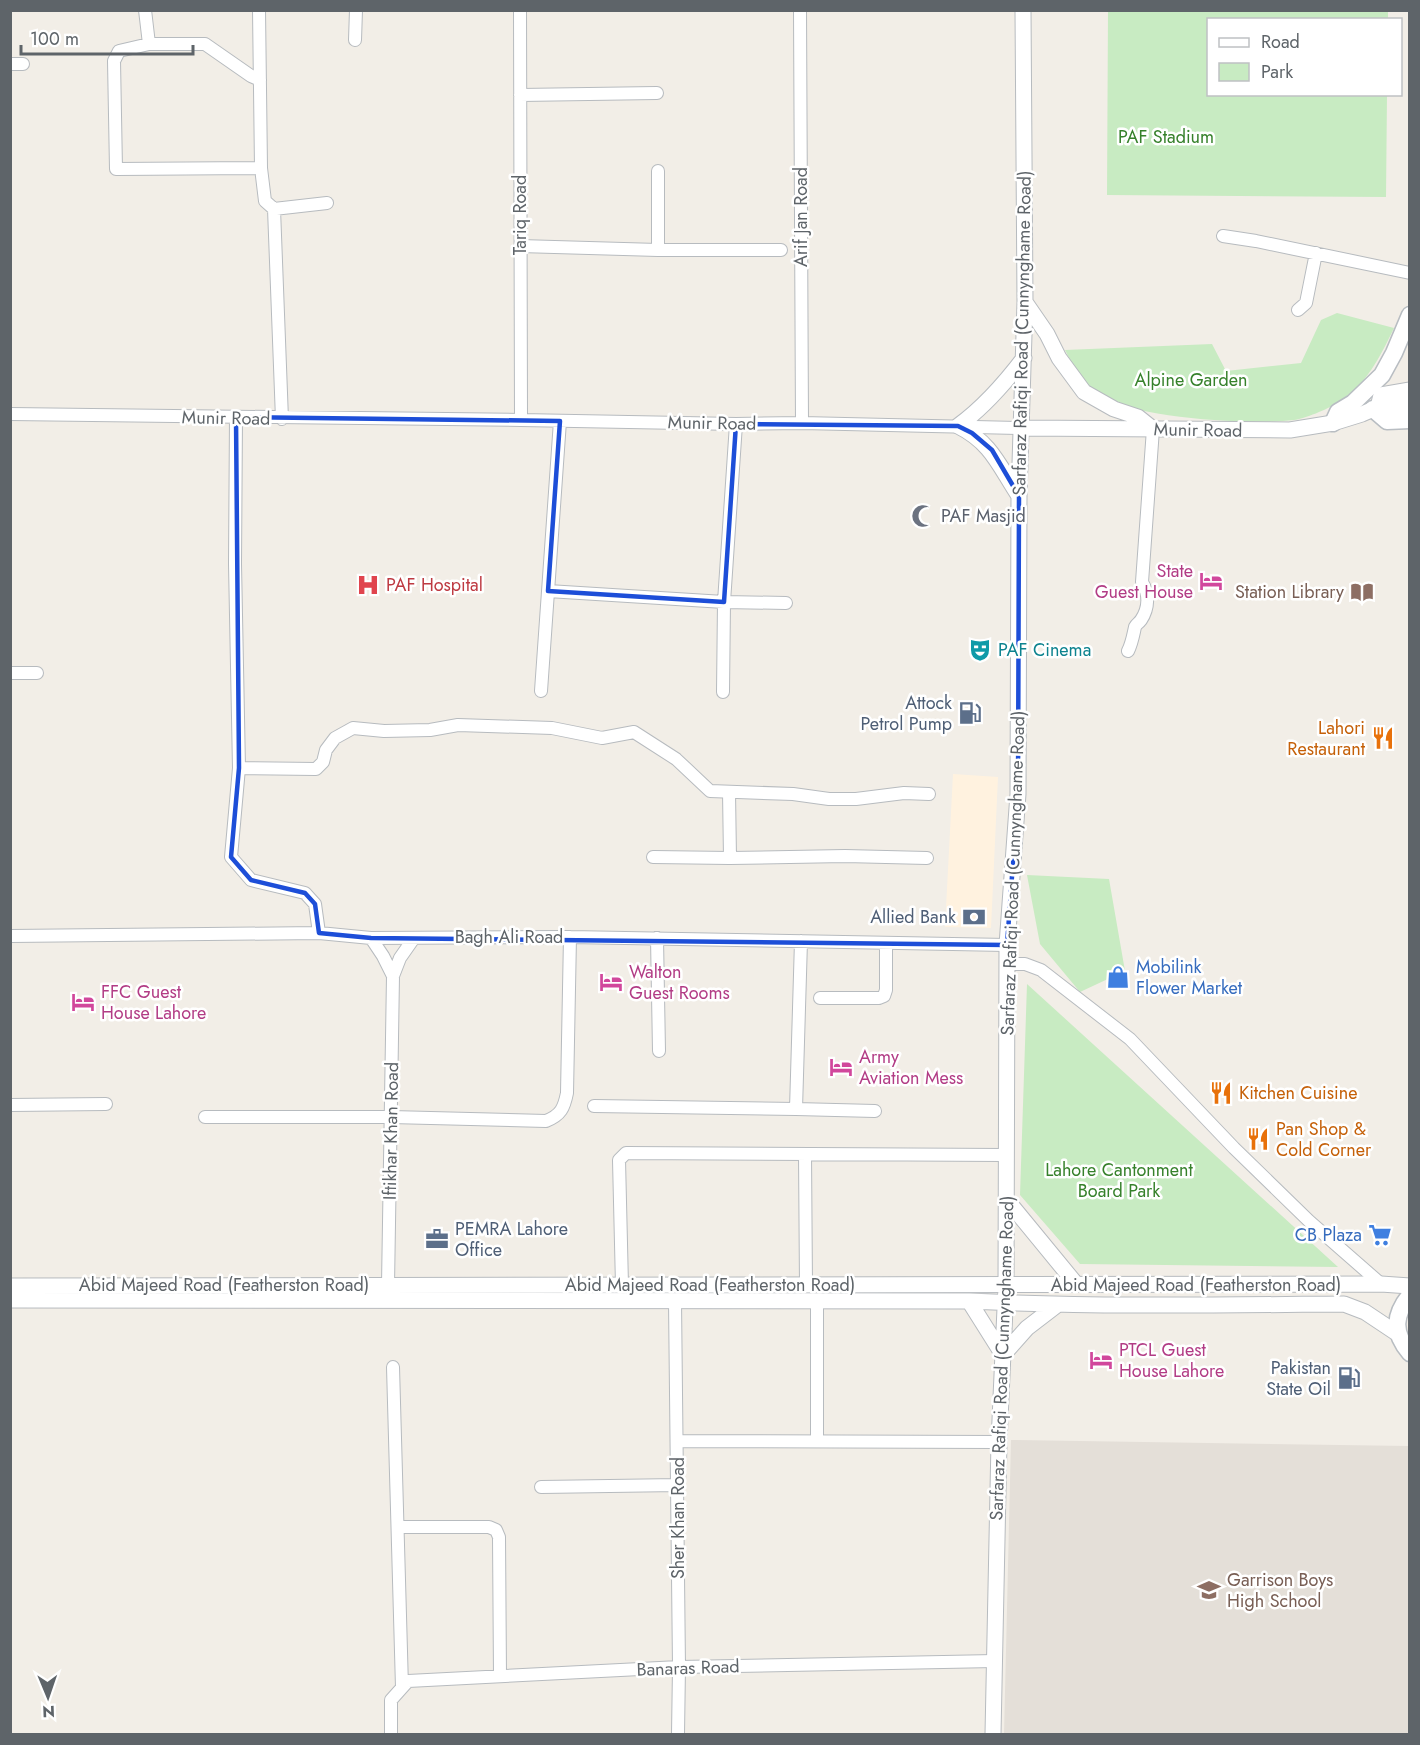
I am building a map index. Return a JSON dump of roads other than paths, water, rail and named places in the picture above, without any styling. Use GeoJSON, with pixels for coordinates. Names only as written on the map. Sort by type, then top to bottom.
{"type":"FeatureCollection","features":[{"type":"Feature","properties":{"kind":"main road"},"geometry":{"type":"LineString","coordinates":[[1334,423],[1338,412],[1353,403],[1382,375],[1410,315]]}},
{"type":"Feature","properties":{"kind":"main road"},"geometry":{"type":"LineString","coordinates":[[1375,408],[1387,421],[1410,420]]}},
{"type":"Feature","properties":{"kind":"main road"},"geometry":{"type":"LineString","coordinates":[[1409,1353],[1398,1334],[1397,1320],[1401,1306],[1410,1294]]}},
{"type":"Feature","properties":{"kind":"street"},"geometry":{"type":"LineString","coordinates":[[144,10],[149,44]]}},
{"type":"Feature","properties":{"kind":"street"},"geometry":{"type":"LineString","coordinates":[[259,10],[261,168],[265,201],[274,209],[282,419]]}},
{"type":"Feature","properties":{"kind":"street"},"geometry":{"type":"LineString","coordinates":[[355,40],[356,10]]}},
{"type":"Feature","properties":{"kind":"street","name":"Tariq Road"},"geometry":{"type":"LineString","coordinates":[[520,10],[520,420]]}},
{"type":"Feature","properties":{"kind":"street","name":"Arif Jan Road"},"geometry":{"type":"LineString","coordinates":[[800,10],[802,423]]}},
{"type":"Feature","properties":{"kind":"street","name":"Sarfaraz Rafiqi Road (Cunnynghame Road)"},"geometry":{"type":"LineString","coordinates":[[993,1734],[999,1442],[1006,1286],[1007,945],[1018,794],[1019,496],[1025,302],[1023,10]]}},
{"type":"Feature","properties":{"kind":"street"},"geometry":{"type":"LineString","coordinates":[[260,80],[205,44],[149,44],[119,51],[114,61],[116,169],[261,168]]}},
{"type":"Feature","properties":{"kind":"street"},"geometry":{"type":"LineString","coordinates":[[520,95],[657,93]]}},
{"type":"Feature","properties":{"kind":"street"},"geometry":{"type":"LineString","coordinates":[[658,171],[658,250]]}},
{"type":"Feature","properties":{"kind":"street"},"geometry":{"type":"LineString","coordinates":[[274,209],[327,203]]}},
{"type":"Feature","properties":{"kind":"street"},"geometry":{"type":"LineString","coordinates":[[1223,236],[1410,273]]}},
{"type":"Feature","properties":{"kind":"street"},"geometry":{"type":"LineString","coordinates":[[520,246],[658,250],[781,250]]}},
{"type":"Feature","properties":{"kind":"street"},"geometry":{"type":"LineString","coordinates":[[1298,310],[1306,303],[1316,253]]}},
{"type":"Feature","properties":{"kind":"street"},"geometry":{"type":"LineString","coordinates":[[1025,302],[1047,334],[1059,358],[1084,392],[1114,409],[1138,417],[1153,429],[1142,582],[1148,596],[1142,618],[1136,626],[1134,640],[1128,651]]}},
{"type":"Feature","properties":{"kind":"street"},"geometry":{"type":"LineString","coordinates":[[1019,496],[992,450],[972,433],[958,426],[969,418],[1011,375],[1024,358]]}},
{"type":"Feature","properties":{"kind":"street"},"geometry":{"type":"LineString","coordinates":[[1375,408],[1381,395],[1410,390]]}},
{"type":"Feature","properties":{"kind":"street","name":"Munir Road"},"geometry":{"type":"LineString","coordinates":[[10,414],[1290,430],[1334,423],[1375,408],[1410,405]]}},
{"type":"Feature","properties":{"kind":"street"},"geometry":{"type":"LineString","coordinates":[[236,417],[235,564],[239,768],[231,857],[251,880],[305,893],[315,904],[319,933]]}},
{"type":"Feature","properties":{"kind":"street"},"geometry":{"type":"LineString","coordinates":[[541,691],[560,421]]}},
{"type":"Feature","properties":{"kind":"street"},"geometry":{"type":"LineString","coordinates":[[723,692],[724,602],[736,424]]}},
{"type":"Feature","properties":{"kind":"street"},"geometry":{"type":"LineString","coordinates":[[548,591],[724,602],[786,603]]}},
{"type":"Feature","properties":{"kind":"street"},"geometry":{"type":"LineString","coordinates":[[10,674],[37,673]]}},
{"type":"Feature","properties":{"kind":"street"},"geometry":{"type":"LineString","coordinates":[[239,768],[316,769],[323,762],[326,750],[334,738],[353,728],[384,731],[430,730],[458,725],[552,728],[602,738],[634,732],[676,759],[710,791],[764,792],[845,800],[904,793],[929,794]]}},
{"type":"Feature","properties":{"kind":"street"},"geometry":{"type":"LineString","coordinates":[[729,792],[730,858]]}},
{"type":"Feature","properties":{"kind":"street"},"geometry":{"type":"LineString","coordinates":[[653,857],[927,858]]}},
{"type":"Feature","properties":{"kind":"street","name":"Bagh Ali Road"},"geometry":{"type":"LineString","coordinates":[[10,936],[319,933],[371,939],[570,937],[1007,945]]}},
{"type":"Feature","properties":{"kind":"street"},"geometry":{"type":"LineString","coordinates":[[205,1117],[391,1117],[546,1121],[557,1116],[564,1108],[567,1093],[570,937]]}},
{"type":"Feature","properties":{"kind":"street","name":"Iftikhar Khan Road"},"geometry":{"type":"LineString","coordinates":[[388,1285],[393,976],[400,958],[414,938]]}},
{"type":"Feature","properties":{"kind":"street"},"geometry":{"type":"LineString","coordinates":[[657,938],[659,1051]]}},
{"type":"Feature","properties":{"kind":"street","name":"Iftikhar Khan Road"},"geometry":{"type":"LineString","coordinates":[[371,939],[393,976]]}},
{"type":"Feature","properties":{"kind":"street"},"geometry":{"type":"LineString","coordinates":[[796,1109],[801,941]]}},
{"type":"Feature","properties":{"kind":"street"},"geometry":{"type":"LineString","coordinates":[[820,998],[879,998],[884,996],[886,943]]}},
{"type":"Feature","properties":{"kind":"street"},"geometry":{"type":"LineString","coordinates":[[1007,964],[1025,964],[1041,970],[1130,1039],[1234,1148],[1309,1221],[1381,1284]]}},
{"type":"Feature","properties":{"kind":"street"},"geometry":{"type":"LineString","coordinates":[[10,1105],[106,1104]]}},
{"type":"Feature","properties":{"kind":"street"},"geometry":{"type":"LineString","coordinates":[[594,1106],[875,1111]]}},
{"type":"Feature","properties":{"kind":"street"},"geometry":{"type":"LineString","coordinates":[[622,1285],[619,1160],[626,1153],[1005,1155]]}},
{"type":"Feature","properties":{"kind":"street"},"geometry":{"type":"LineString","coordinates":[[805,1154],[806,1286]]}},
{"type":"Feature","properties":{"kind":"street"},"geometry":{"type":"LineString","coordinates":[[1007,1200],[1076,1284]]}},
{"type":"Feature","properties":{"kind":"street","name":"Abid Majeed Road (Featherston Road)"},"geometry":{"type":"LineString","coordinates":[[10,1300],[675,1301],[706,1293],[806,1286],[1381,1284],[1410,1286]]}},
{"type":"Feature","properties":{"kind":"street","name":"Abid Majeed Road (Featherston Road)"},"geometry":{"type":"LineString","coordinates":[[10,1286],[622,1285],[817,1302],[969,1301],[1057,1305],[1344,1304],[1365,1312],[1398,1334]]}},
{"type":"Feature","properties":{"kind":"street","name":"Sher Khan Road"},"geometry":{"type":"LineString","coordinates":[[675,1301],[678,1734]]}},
{"type":"Feature","properties":{"kind":"street"},"geometry":{"type":"LineString","coordinates":[[969,1301],[1003,1355],[1027,1328],[1057,1305]]}},
{"type":"Feature","properties":{"kind":"street"},"geometry":{"type":"LineString","coordinates":[[817,1302],[817,1441]]}},
{"type":"Feature","properties":{"kind":"street"},"geometry":{"type":"LineString","coordinates":[[391,1734],[391,1700],[402,1687],[393,1367]]}},
{"type":"Feature","properties":{"kind":"street"},"geometry":{"type":"LineString","coordinates":[[677,1442],[999,1442]]}},
{"type":"Feature","properties":{"kind":"street"},"geometry":{"type":"LineString","coordinates":[[541,1487],[678,1485]]}},
{"type":"Feature","properties":{"kind":"street"},"geometry":{"type":"LineString","coordinates":[[398,1527],[489,1527],[496,1530],[499,1537],[500,1676]]}},
{"type":"Feature","properties":{"kind":"street","name":"Banaras Road"},"geometry":{"type":"LineString","coordinates":[[402,1687],[408,1681],[679,1668],[995,1661]]}},
{"type":"Feature","properties":{"kind":"place","name":"PAF Masjid"},"geometry":{"type":"Point","coordinates":[923,516]}},
{"type":"Feature","properties":{"kind":"place","name":"State Guest House"},"geometry":{"type":"Point","coordinates":[1211,581]}},
{"type":"Feature","properties":{"kind":"place","name":"PAF Hospital"},"geometry":{"type":"Point","coordinates":[368,585]}},
{"type":"Feature","properties":{"kind":"place","name":"Station Library"},"geometry":{"type":"Point","coordinates":[1362,592]}},
{"type":"Feature","properties":{"kind":"place","name":"PAF Cinema"},"geometry":{"type":"Point","coordinates":[980,650]}},
{"type":"Feature","properties":{"kind":"place","name":"Attock Petrol Pump"},"geometry":{"type":"Point","coordinates":[970,713]}},
{"type":"Feature","properties":{"kind":"place","name":"Lahori Restaurant"},"geometry":{"type":"Point","coordinates":[1383,738]}},
{"type":"Feature","properties":{"kind":"place","name":"Allied Bank"},"geometry":{"type":"Point","coordinates":[974,917]}},
{"type":"Feature","properties":{"kind":"place","name":"Mobilink Flower Market"},"geometry":{"type":"Point","coordinates":[1118,977]}},
{"type":"Feature","properties":{"kind":"place","name":"Walton Guest Rooms"},"geometry":{"type":"Point","coordinates":[611,982]}},
{"type":"Feature","properties":{"kind":"place","name":"FFC Guest House Lahore"},"geometry":{"type":"Point","coordinates":[83,1002]}},
{"type":"Feature","properties":{"kind":"place","name":"Army Aviation Mess"},"geometry":{"type":"Point","coordinates":[841,1067]}},
{"type":"Feature","properties":{"kind":"place","name":"Kitchen Cuisine"},"geometry":{"type":"Point","coordinates":[1221,1093]}},
{"type":"Feature","properties":{"kind":"place","name":"Pan Shop & Cold Corner"},"geometry":{"type":"Point","coordinates":[1258,1139]}},
{"type":"Feature","properties":{"kind":"place","name":"CB Plaza"},"geometry":{"type":"Point","coordinates":[1380,1235]}},
{"type":"Feature","properties":{"kind":"place","name":"PEMRA Lahore Office"},"geometry":{"type":"Point","coordinates":[437,1239]}},
{"type":"Feature","properties":{"kind":"place","name":"PTCL Guest House Lahore"},"geometry":{"type":"Point","coordinates":[1101,1360]}},
{"type":"Feature","properties":{"kind":"place","name":"Pakistan State Oil"},"geometry":{"type":"Point","coordinates":[1349,1378]}},
{"type":"Feature","properties":{"kind":"place","name":"Garrison Boys High School"},"geometry":{"type":"Point","coordinates":[1209,1590]}},
{"type":"Feature","properties":{"kind":"park label","name":"PAF Stadium"},"geometry":{"type":"Point","coordinates":[1166,137]}},
{"type":"Feature","properties":{"kind":"park label","name":"Alpine Garden"},"geometry":{"type":"Point","coordinates":[1191,380]}},
{"type":"Feature","properties":{"kind":"park label","name":"Lahore Cantonment Board Park"},"geometry":{"type":"Point","coordinates":[1119,1180]}}]}
